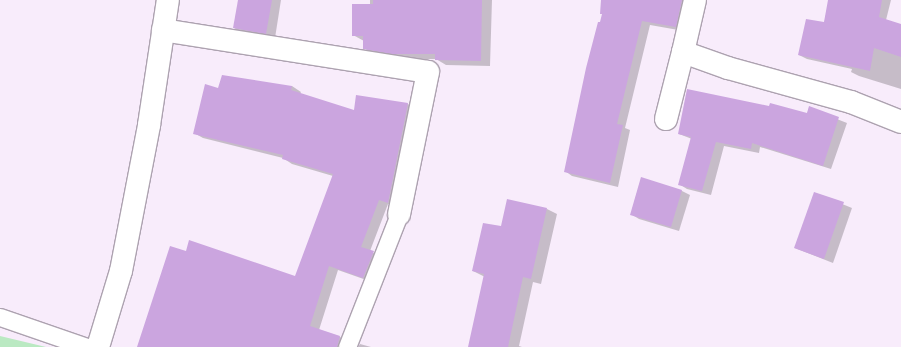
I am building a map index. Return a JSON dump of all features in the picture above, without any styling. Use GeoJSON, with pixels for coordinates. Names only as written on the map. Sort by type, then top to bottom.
{"type":"FeatureCollection","features":[{"type":"Feature","properties":{"kind":"street"},"geometry":{"type":"LineString","coordinates":[[98,347],[121,271],[149,125],[168,0]]}},
{"type":"Feature","properties":{"kind":"street"},"geometry":{"type":"LineString","coordinates":[[666,120],[695,0]]}},
{"type":"Feature","properties":{"kind":"street"},"geometry":{"type":"LineString","coordinates":[[163,30],[428,72],[399,214]]}},
{"type":"Feature","properties":{"kind":"street"},"geometry":{"type":"LineString","coordinates":[[683,52],[728,68],[851,102],[901,122]]}},
{"type":"Feature","properties":{"kind":"lane"},"geometry":{"type":"LineString","coordinates":[[347,347],[399,214]]}},
{"type":"Feature","properties":{"kind":"lane"},"geometry":{"type":"LineString","coordinates":[[0,317],[87,347]]}},
{"type":"Feature","properties":{"kind":"green space"},"geometry":{"type":"Polygon","coordinates":[[[0,336],[46,347],[0,347],[0,336]]]}},
{"type":"Feature","properties":{"kind":"building"},"geometry":{"type":"Polygon","coordinates":[[[238,0],[272,0],[266,34],[233,28],[238,0]]]}},
{"type":"Feature","properties":{"kind":"building"},"geometry":{"type":"Polygon","coordinates":[[[373,0],[482,0],[481,61],[435,60],[435,54],[392,54],[363,49],[363,36],[352,36],[352,4],[373,4],[373,0]]]}},
{"type":"Feature","properties":{"kind":"building"},"geometry":{"type":"Polygon","coordinates":[[[601,0],[682,0],[676,27],[642,21],[617,124],[623,125],[610,183],[564,172],[586,68],[598,22],[600,22],[602,14],[600,14],[601,0]]]}},
{"type":"Feature","properties":{"kind":"building"},"geometry":{"type":"Polygon","coordinates":[[[828,0],[882,0],[879,17],[901,24],[901,57],[874,48],[870,71],[798,55],[806,19],[824,22],[828,0]]]}},
{"type":"Feature","properties":{"kind":"building"},"geometry":{"type":"Polygon","coordinates":[[[222,75],[292,86],[291,90],[354,110],[356,95],[408,103],[388,203],[379,200],[361,247],[374,251],[363,278],[329,266],[310,326],[340,336],[337,347],[137,347],[170,246],[186,251],[189,240],[295,276],[333,174],[282,159],[283,155],[193,134],[205,84],[218,88],[222,75]]]}},
{"type":"Feature","properties":{"kind":"building"},"geometry":{"type":"Polygon","coordinates":[[[687,89],[769,106],[770,103],[807,113],[809,106],[839,117],[823,166],[752,143],[751,149],[716,142],[702,191],[678,185],[691,137],[678,134],[687,89]]]}},
{"type":"Feature","properties":{"kind":"building"},"geometry":{"type":"Polygon","coordinates":[[[641,177],[682,190],[671,227],[630,215],[641,177]]]}},
{"type":"Feature","properties":{"kind":"building"},"geometry":{"type":"Polygon","coordinates":[[[814,192],[844,202],[824,259],[794,248],[814,192]]]}},
{"type":"Feature","properties":{"kind":"building"},"geometry":{"type":"Polygon","coordinates":[[[507,199],[547,208],[531,279],[523,277],[508,347],[468,347],[484,274],[472,271],[483,223],[501,226],[507,199]]]}}]}
